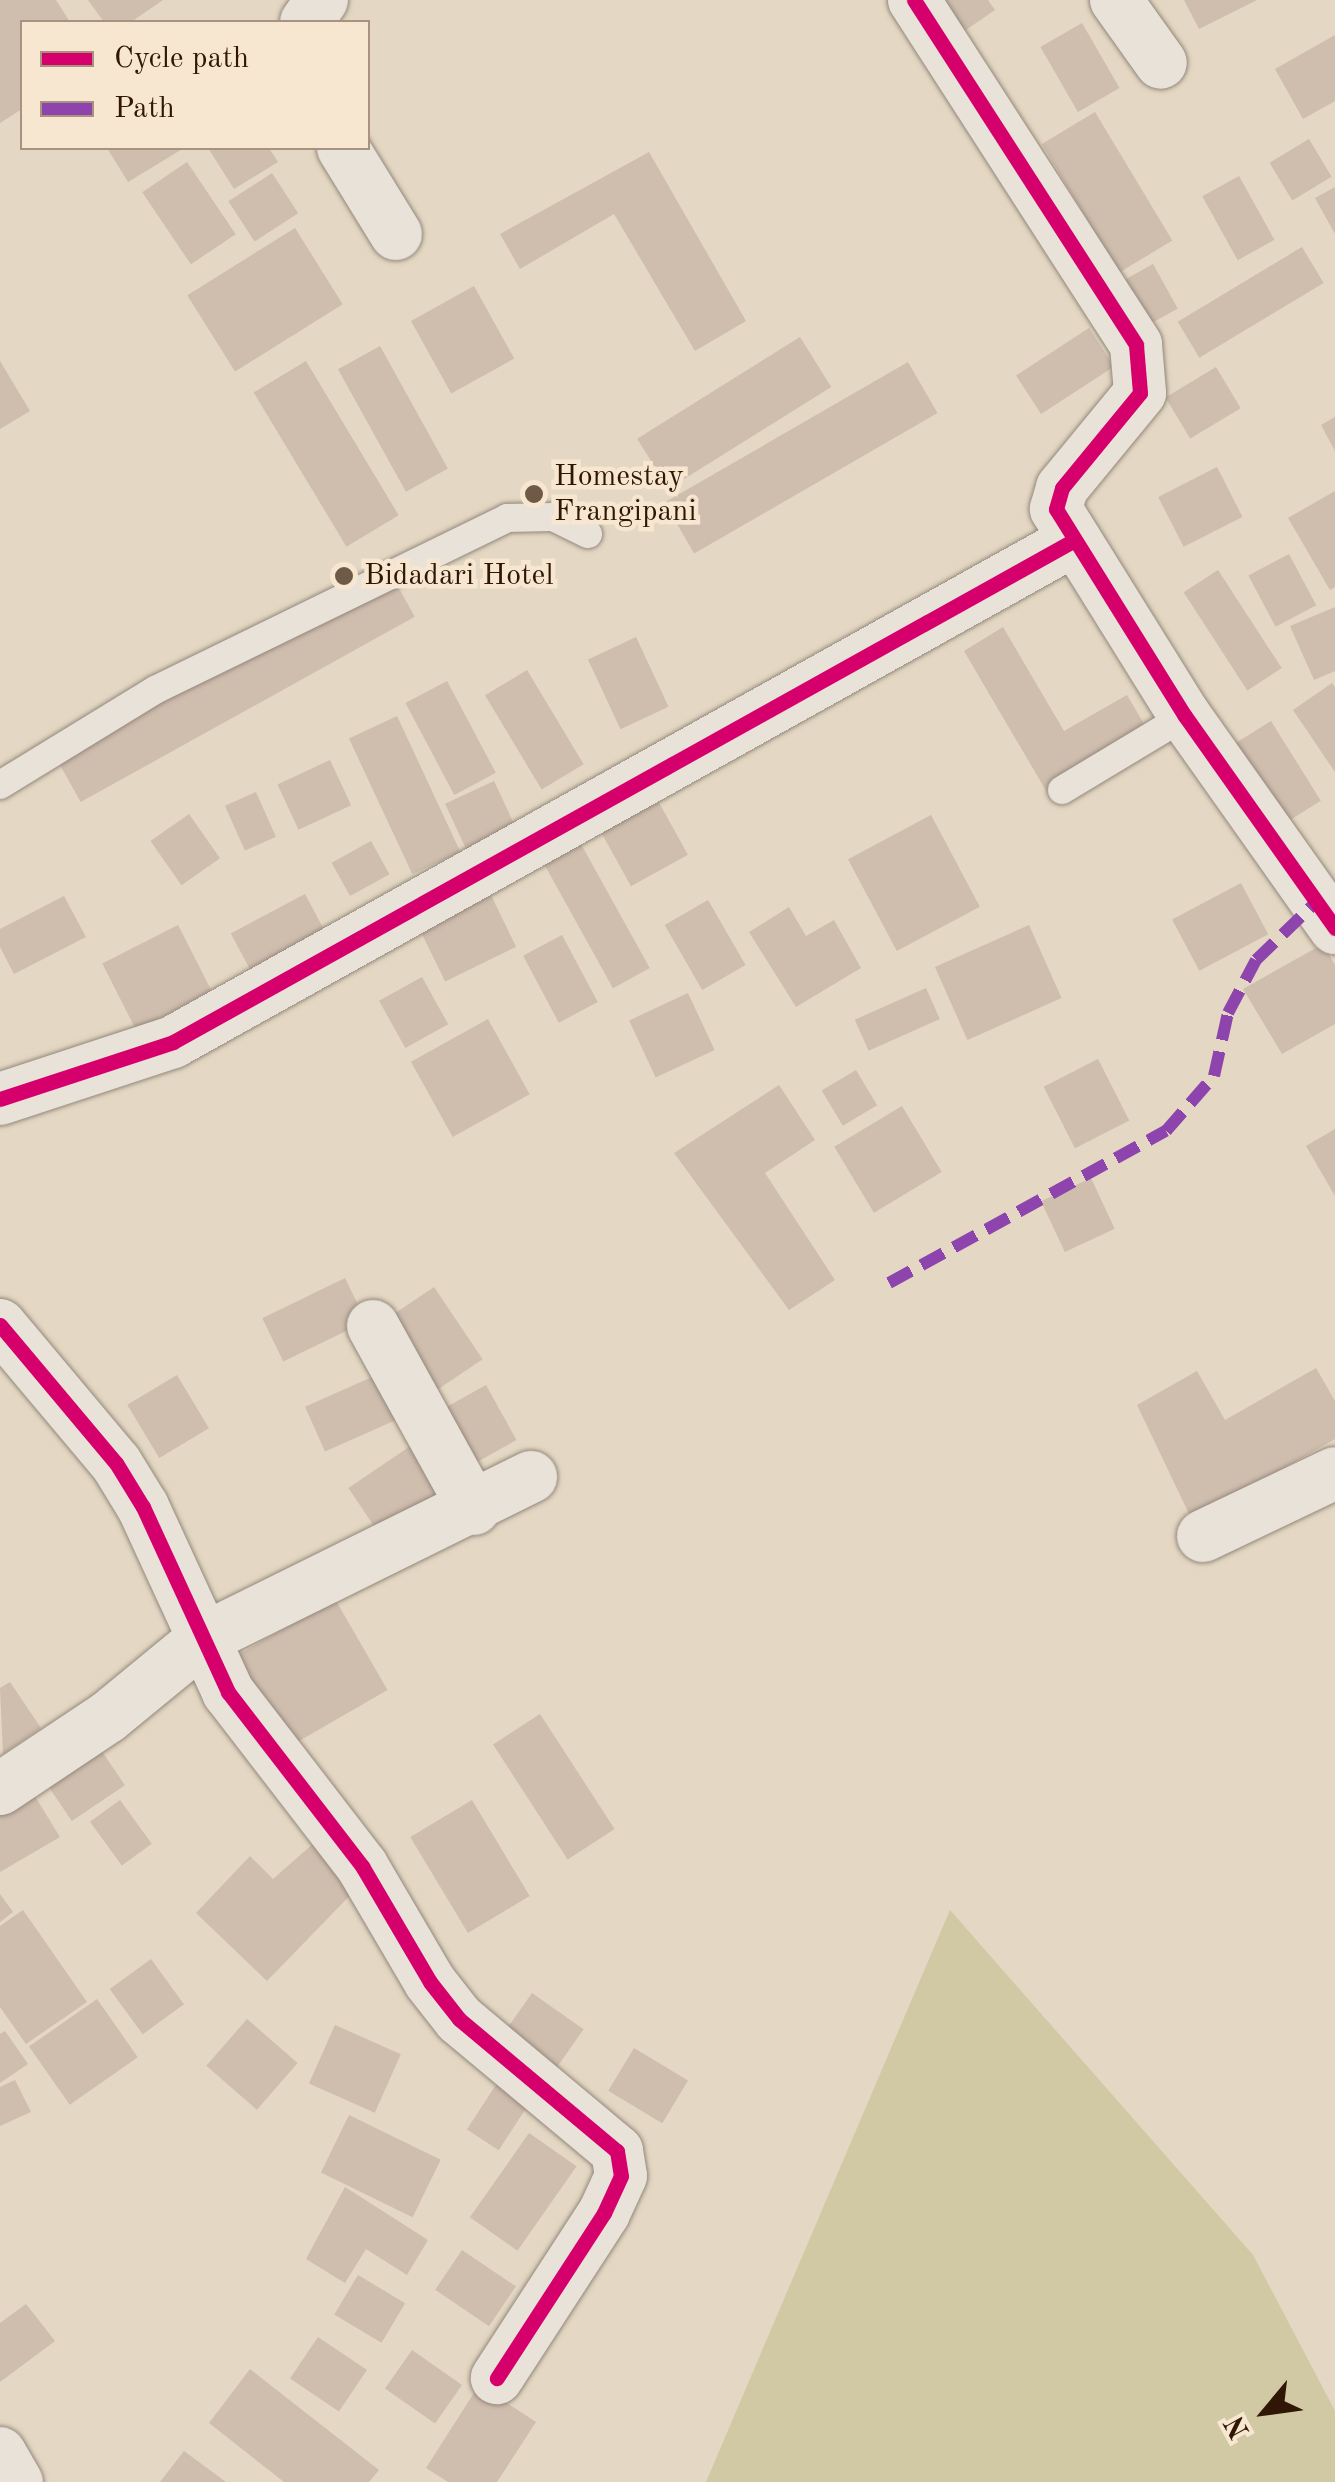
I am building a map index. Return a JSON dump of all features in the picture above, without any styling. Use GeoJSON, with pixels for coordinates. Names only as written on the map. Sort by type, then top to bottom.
{"type":"FeatureCollection","features":[{"type":"Feature","properties":{"kind":"street"},"geometry":{"type":"LineString","coordinates":[[914,0],[1136,346],[1140,393],[1059,497],[1056,508],[1072,542],[1185,716],[1335,928]]}},
{"type":"Feature","properties":{"kind":"street"},"geometry":{"type":"LineString","coordinates":[[1116,0],[1161,63]]}},
{"type":"Feature","properties":{"kind":"street"},"geometry":{"type":"LineString","coordinates":[[345,150],[396,234]]}},
{"type":"Feature","properties":{"kind":"street"},"geometry":{"type":"LineString","coordinates":[[0,1099],[173,1042],[1072,542]]}},
{"type":"Feature","properties":{"kind":"street"},"geometry":{"type":"LineString","coordinates":[[0,1326],[116,1464],[143,1507],[203,1639],[265,1748],[362,1866],[459,2019],[617,2151],[621,2176],[604,2213],[497,2378]]}},
{"type":"Feature","properties":{"kind":"street"},"geometry":{"type":"LineString","coordinates":[[374,1326],[474,1508]]}},
{"type":"Feature","properties":{"kind":"street"},"geometry":{"type":"LineString","coordinates":[[1203,1536],[1335,1473]]}},
{"type":"Feature","properties":{"kind":"street"},"geometry":{"type":"LineString","coordinates":[[0,1788],[108,1718],[203,1639],[531,1477]]}},
{"type":"Feature","properties":{"kind":"street"},"geometry":{"type":"LineString","coordinates":[[0,2454],[17,2482]]}},
{"type":"Feature","properties":{"kind":"lane"},"geometry":{"type":"LineString","coordinates":[[0,785],[156,690],[507,518],[553,517],[588,534]]}},
{"type":"Feature","properties":{"kind":"lane"},"geometry":{"type":"LineString","coordinates":[[1062,790],[1185,716]]}},
{"type":"Feature","properties":{"kind":"shaded area"},"geometry":{"type":"Polygon","coordinates":[[[950,1910],[1253,2255],[1335,2411],[1335,2482],[706,2482],[950,1910]]]}},
{"type":"Feature","properties":{"kind":"building"},"geometry":{"type":"Polygon","coordinates":[[[0,0],[56,0],[69,20],[20,20],[20,110],[0,123],[0,0]]]}},
{"type":"Feature","properties":{"kind":"building"},"geometry":{"type":"Polygon","coordinates":[[[88,0],[163,0],[134,20],[103,20],[88,0]]]}},
{"type":"Feature","properties":{"kind":"building"},"geometry":{"type":"Polygon","coordinates":[[[942,0],[988,0],[995,10],[963,32],[942,0]]]}},
{"type":"Feature","properties":{"kind":"building"},"geometry":{"type":"Polygon","coordinates":[[[1184,0],[1257,0],[1199,29],[1184,0]]]}},
{"type":"Feature","properties":{"kind":"building"},"geometry":{"type":"Polygon","coordinates":[[[1082,23],[1120,88],[1078,112],[1040,47],[1082,23]]]}},
{"type":"Feature","properties":{"kind":"building"},"geometry":{"type":"Polygon","coordinates":[[[1335,35],[1335,101],[1303,119],[1275,69],[1335,35]]]}},
{"type":"Feature","properties":{"kind":"building"},"geometry":{"type":"Polygon","coordinates":[[[1095,112],[1172,241],[1119,273],[1042,144],[1095,112]]]}},
{"type":"Feature","properties":{"kind":"building"},"geometry":{"type":"Polygon","coordinates":[[[1309,139],[1332,177],[1292,200],[1270,163],[1309,139]]]}},
{"type":"Feature","properties":{"kind":"building"},"geometry":{"type":"Polygon","coordinates":[[[108,150],[181,150],[128,182],[108,150]]]}},
{"type":"Feature","properties":{"kind":"building"},"geometry":{"type":"Polygon","coordinates":[[[209,150],[270,150],[278,162],[234,189],[209,150]]]}},
{"type":"Feature","properties":{"kind":"building"},"geometry":{"type":"Polygon","coordinates":[[[649,152],[746,321],[695,351],[614,214],[520,269],[500,234],[649,152]]]}},
{"type":"Feature","properties":{"kind":"building"},"geometry":{"type":"Polygon","coordinates":[[[187,162],[236,234],[191,264],[142,192],[187,162]]]}},
{"type":"Feature","properties":{"kind":"building"},"geometry":{"type":"Polygon","coordinates":[[[272,173],[298,213],[255,242],[228,201],[272,173]]]}},
{"type":"Feature","properties":{"kind":"building"},"geometry":{"type":"Polygon","coordinates":[[[1239,176],[1274,240],[1238,260],[1202,196],[1239,176]]]}},
{"type":"Feature","properties":{"kind":"building"},"geometry":{"type":"Polygon","coordinates":[[[1335,187],[1335,234],[1315,198],[1335,187]]]}},
{"type":"Feature","properties":{"kind":"building"},"geometry":{"type":"Polygon","coordinates":[[[295,228],[343,304],[235,372],[187,295],[295,228]]]}},
{"type":"Feature","properties":{"kind":"building"},"geometry":{"type":"Polygon","coordinates":[[[1302,247],[1324,283],[1199,358],[1178,322],[1302,247]]]}},
{"type":"Feature","properties":{"kind":"building"},"geometry":{"type":"Polygon","coordinates":[[[1153,264],[1178,309],[1143,328],[1118,283],[1153,264]]]}},
{"type":"Feature","properties":{"kind":"building"},"geometry":{"type":"Polygon","coordinates":[[[474,286],[514,359],[451,393],[411,321],[474,286]]]}},
{"type":"Feature","properties":{"kind":"building"},"geometry":{"type":"Polygon","coordinates":[[[1089,328],[1114,367],[1041,414],[1016,375],[1089,328]]]}},
{"type":"Feature","properties":{"kind":"building"},"geometry":{"type":"Polygon","coordinates":[[[800,337],[831,387],[668,489],[637,439],[800,337]]]}},
{"type":"Feature","properties":{"kind":"building"},"geometry":{"type":"Polygon","coordinates":[[[380,346],[448,468],[406,492],[338,369],[380,346]]]}},
{"type":"Feature","properties":{"kind":"building"},"geometry":{"type":"Polygon","coordinates":[[[0,361],[30,411],[0,429],[0,361]]]}},
{"type":"Feature","properties":{"kind":"building"},"geometry":{"type":"Polygon","coordinates":[[[306,361],[399,515],[346,547],[254,392],[306,361]]]}},
{"type":"Feature","properties":{"kind":"building"},"geometry":{"type":"Polygon","coordinates":[[[908,362],[938,413],[694,554],[665,503],[908,362]]]}},
{"type":"Feature","properties":{"kind":"building"},"geometry":{"type":"Polygon","coordinates":[[[1216,367],[1241,408],[1190,439],[1165,397],[1216,367]]]}},
{"type":"Feature","properties":{"kind":"building"},"geometry":{"type":"Polygon","coordinates":[[[1335,417],[1335,451],[1321,425],[1335,417]]]}},
{"type":"Feature","properties":{"kind":"building"},"geometry":{"type":"Polygon","coordinates":[[[1217,467],[1242,517],[1184,547],[1158,497],[1217,467]]]}},
{"type":"Feature","properties":{"kind":"building"},"geometry":{"type":"Polygon","coordinates":[[[1335,491],[1335,587],[1330,590],[1288,518],[1335,491]]]}},
{"type":"Feature","properties":{"kind":"building"},"geometry":{"type":"Polygon","coordinates":[[[1289,554],[1316,605],[1276,627],[1248,576],[1289,554]]]}},
{"type":"Feature","properties":{"kind":"building"},"geometry":{"type":"Polygon","coordinates":[[[1218,570],[1282,668],[1247,690],[1184,592],[1218,570]]]}},
{"type":"Feature","properties":{"kind":"building"},"geometry":{"type":"Polygon","coordinates":[[[391,574],[415,617],[81,802],[57,759],[391,574]]]}},
{"type":"Feature","properties":{"kind":"building"},"geometry":{"type":"Polygon","coordinates":[[[1335,607],[1335,671],[1314,680],[1290,626],[1335,607]]]}},
{"type":"Feature","properties":{"kind":"building"},"geometry":{"type":"Polygon","coordinates":[[[1003,627],[1064,731],[1127,695],[1150,734],[1048,794],[964,651],[1003,627]]]}},
{"type":"Feature","properties":{"kind":"building"},"geometry":{"type":"Polygon","coordinates":[[[636,637],[669,707],[621,729],[588,659],[636,637]]]}},
{"type":"Feature","properties":{"kind":"building"},"geometry":{"type":"Polygon","coordinates":[[[527,670],[584,764],[542,790],[485,695],[527,670]]]}},
{"type":"Feature","properties":{"kind":"building"},"geometry":{"type":"Polygon","coordinates":[[[447,681],[496,773],[454,795],[406,703],[447,681]]]}},
{"type":"Feature","properties":{"kind":"building"},"geometry":{"type":"Polygon","coordinates":[[[1332,683],[1335,687],[1335,772],[1293,710],[1332,683]]]}},
{"type":"Feature","properties":{"kind":"building"},"geometry":{"type":"Polygon","coordinates":[[[397,716],[460,852],[412,874],[349,738],[397,716]]]}},
{"type":"Feature","properties":{"kind":"building"},"geometry":{"type":"Polygon","coordinates":[[[1271,721],[1321,801],[1286,822],[1236,743],[1271,721]]]}},
{"type":"Feature","properties":{"kind":"building"},"geometry":{"type":"Polygon","coordinates":[[[330,760],[351,805],[299,830],[277,785],[330,760]]]}},
{"type":"Feature","properties":{"kind":"building"},"geometry":{"type":"Polygon","coordinates":[[[494,781],[517,831],[468,854],[445,804],[494,781]]]}},
{"type":"Feature","properties":{"kind":"building"},"geometry":{"type":"Polygon","coordinates":[[[652,790],[688,855],[631,886],[595,822],[652,790]]]}},
{"type":"Feature","properties":{"kind":"building"},"geometry":{"type":"Polygon","coordinates":[[[256,792],[276,837],[245,851],[225,806],[256,792]]]}},
{"type":"Feature","properties":{"kind":"building"},"geometry":{"type":"Polygon","coordinates":[[[189,814],[220,858],[181,885],[150,841],[189,814]]]}},
{"type":"Feature","properties":{"kind":"building"},"geometry":{"type":"Polygon","coordinates":[[[931,815],[980,907],[897,951],[848,859],[931,815]]]}},
{"type":"Feature","properties":{"kind":"building"},"geometry":{"type":"Polygon","coordinates":[[[576,835],[650,968],[613,988],[539,855],[576,835]]]}},
{"type":"Feature","properties":{"kind":"building"},"geometry":{"type":"Polygon","coordinates":[[[371,841],[389,874],[350,896],[332,863],[371,841]]]}},
{"type":"Feature","properties":{"kind":"building"},"geometry":{"type":"Polygon","coordinates":[[[485,883],[516,947],[445,981],[414,918],[485,883]]]}},
{"type":"Feature","properties":{"kind":"building"},"geometry":{"type":"Polygon","coordinates":[[[1241,883],[1268,934],[1199,971],[1172,920],[1241,883]]]}},
{"type":"Feature","properties":{"kind":"building"},"geometry":{"type":"Polygon","coordinates":[[[305,894],[326,933],[251,972],[231,933],[305,894]]]}},
{"type":"Feature","properties":{"kind":"building"},"geometry":{"type":"Polygon","coordinates":[[[64,896],[86,937],[14,974],[0,947],[0,929],[64,896]]]}},
{"type":"Feature","properties":{"kind":"building"},"geometry":{"type":"Polygon","coordinates":[[[708,900],[746,965],[702,990],[665,925],[708,900]]]}},
{"type":"Feature","properties":{"kind":"building"},"geometry":{"type":"Polygon","coordinates":[[[789,907],[806,936],[834,920],[861,968],[796,1007],[749,932],[789,907]]]}},
{"type":"Feature","properties":{"kind":"building"},"geometry":{"type":"Polygon","coordinates":[[[178,925],[212,992],[136,1030],[102,964],[178,925]]]}},
{"type":"Feature","properties":{"kind":"building"},"geometry":{"type":"Polygon","coordinates":[[[1029,925],[1062,998],[967,1040],[935,967],[1029,925]]]}},
{"type":"Feature","properties":{"kind":"building"},"geometry":{"type":"Polygon","coordinates":[[[562,935],[598,1002],[559,1023],[523,956],[562,935]]]}},
{"type":"Feature","properties":{"kind":"building"},"geometry":{"type":"Polygon","coordinates":[[[1323,944],[1335,965],[1335,1024],[1282,1054],[1243,989],[1323,944]]]}},
{"type":"Feature","properties":{"kind":"building"},"geometry":{"type":"Polygon","coordinates":[[[422,977],[448,1024],[405,1048],[379,1001],[422,977]]]}},
{"type":"Feature","properties":{"kind":"building"},"geometry":{"type":"Polygon","coordinates":[[[926,988],[940,1019],[869,1051],[855,1020],[926,988]]]}},
{"type":"Feature","properties":{"kind":"building"},"geometry":{"type":"Polygon","coordinates":[[[688,993],[715,1050],[656,1078],[629,1020],[688,993]]]}},
{"type":"Feature","properties":{"kind":"building"},"geometry":{"type":"Polygon","coordinates":[[[488,1019],[530,1094],[453,1137],[411,1062],[488,1019]]]}},
{"type":"Feature","properties":{"kind":"building"},"geometry":{"type":"Polygon","coordinates":[[[1098,1059],[1129,1120],[1075,1148],[1044,1087],[1098,1059]]]}},
{"type":"Feature","properties":{"kind":"building"},"geometry":{"type":"Polygon","coordinates":[[[856,1070],[877,1105],[843,1126],[822,1091],[856,1070]]]}},
{"type":"Feature","properties":{"kind":"building"},"geometry":{"type":"Polygon","coordinates":[[[779,1085],[815,1140],[765,1173],[835,1280],[789,1310],[674,1153],[779,1085]]]}},
{"type":"Feature","properties":{"kind":"building"},"geometry":{"type":"Polygon","coordinates":[[[902,1106],[942,1172],[874,1213],[834,1147],[902,1106]]]}},
{"type":"Feature","properties":{"kind":"building"},"geometry":{"type":"Polygon","coordinates":[[[1335,1129],[1335,1196],[1306,1146],[1335,1129]]]}},
{"type":"Feature","properties":{"kind":"building"},"geometry":{"type":"Polygon","coordinates":[[[1091,1178],[1115,1229],[1065,1252],[1041,1201],[1091,1178]]]}},
{"type":"Feature","properties":{"kind":"building"},"geometry":{"type":"Polygon","coordinates":[[[345,1278],[366,1321],[283,1361],[262,1318],[345,1278]]]}},
{"type":"Feature","properties":{"kind":"building"},"geometry":{"type":"Polygon","coordinates":[[[434,1287],[483,1359],[431,1394],[383,1322],[434,1287]]]}},
{"type":"Feature","properties":{"kind":"building"},"geometry":{"type":"Polygon","coordinates":[[[1316,1368],[1335,1401],[1335,1439],[1192,1520],[1137,1405],[1197,1371],[1225,1420],[1316,1368]]]}},
{"type":"Feature","properties":{"kind":"building"},"geometry":{"type":"Polygon","coordinates":[[[390,1369],[410,1414],[325,1452],[305,1407],[390,1369]]]}},
{"type":"Feature","properties":{"kind":"building"},"geometry":{"type":"Polygon","coordinates":[[[177,1375],[209,1428],[159,1458],[127,1405],[177,1375]]]}},
{"type":"Feature","properties":{"kind":"building"},"geometry":{"type":"Polygon","coordinates":[[[486,1385],[517,1440],[469,1466],[439,1411],[486,1385]]]}},
{"type":"Feature","properties":{"kind":"building"},"geometry":{"type":"Polygon","coordinates":[[[418,1441],[448,1486],[379,1533],[348,1488],[418,1441]]]}},
{"type":"Feature","properties":{"kind":"building"},"geometry":{"type":"Polygon","coordinates":[[[335,1599],[388,1690],[286,1748],[234,1658],[335,1599]]]}},
{"type":"Feature","properties":{"kind":"building"},"geometry":{"type":"Polygon","coordinates":[[[10,1682],[41,1728],[3,1754],[0,1688],[10,1682]]]}},
{"type":"Feature","properties":{"kind":"building"},"geometry":{"type":"Polygon","coordinates":[[[540,1714],[615,1829],[568,1859],[493,1744],[540,1714]]]}},
{"type":"Feature","properties":{"kind":"building"},"geometry":{"type":"Polygon","coordinates":[[[93,1738],[125,1785],[72,1821],[40,1774],[93,1738]]]}},
{"type":"Feature","properties":{"kind":"building"},"geometry":{"type":"Polygon","coordinates":[[[28,1785],[60,1837],[0,1872],[0,1801],[28,1785]]]}},
{"type":"Feature","properties":{"kind":"building"},"geometry":{"type":"Polygon","coordinates":[[[120,1800],[152,1844],[122,1865],[90,1822],[120,1800]]]}},
{"type":"Feature","properties":{"kind":"building"},"geometry":{"type":"Polygon","coordinates":[[[472,1800],[530,1896],[468,1933],[410,1837],[472,1800]]]}},
{"type":"Feature","properties":{"kind":"building"},"geometry":{"type":"Polygon","coordinates":[[[323,1835],[364,1881],[267,1981],[196,1913],[250,1856],[273,1879],[323,1835]]]}},
{"type":"Feature","properties":{"kind":"building"},"geometry":{"type":"Polygon","coordinates":[[[0,1894],[13,1912],[0,1922],[0,1894]]]}},
{"type":"Feature","properties":{"kind":"building"},"geometry":{"type":"Polygon","coordinates":[[[23,1910],[87,2002],[26,2044],[0,2007],[0,1926],[23,1910]]]}},
{"type":"Feature","properties":{"kind":"building"},"geometry":{"type":"Polygon","coordinates":[[[151,1959],[184,2004],[143,2034],[110,1989],[151,1959]]]}},
{"type":"Feature","properties":{"kind":"building"},"geometry":{"type":"Polygon","coordinates":[[[532,1993],[584,2029],[556,2068],[504,2032],[532,1993]]]}},
{"type":"Feature","properties":{"kind":"building"},"geometry":{"type":"Polygon","coordinates":[[[97,1999],[138,2057],[70,2105],[29,2047],[97,1999]]]}},
{"type":"Feature","properties":{"kind":"building"},"geometry":{"type":"Polygon","coordinates":[[[247,2019],[298,2063],[257,2110],[206,2066],[247,2019]]]}},
{"type":"Feature","properties":{"kind":"building"},"geometry":{"type":"Polygon","coordinates":[[[335,2025],[401,2054],[375,2113],[309,2083],[335,2025]]]}},
{"type":"Feature","properties":{"kind":"building"},"geometry":{"type":"Polygon","coordinates":[[[5,2031],[28,2064],[0,2083],[0,2034],[5,2031]]]}},
{"type":"Feature","properties":{"kind":"building"},"geometry":{"type":"Polygon","coordinates":[[[634,2048],[688,2080],[662,2123],[608,2091],[634,2048]]]}},
{"type":"Feature","properties":{"kind":"building"},"geometry":{"type":"Polygon","coordinates":[[[15,2080],[31,2112],[0,2126],[0,2087],[15,2080]]]}},
{"type":"Feature","properties":{"kind":"building"},"geometry":{"type":"Polygon","coordinates":[[[499,2080],[531,2101],[499,2150],[467,2129],[499,2080]]]}},
{"type":"Feature","properties":{"kind":"building"},"geometry":{"type":"Polygon","coordinates":[[[349,2115],[441,2160],[413,2217],[321,2173],[349,2115]]]}},
{"type":"Feature","properties":{"kind":"building"},"geometry":{"type":"Polygon","coordinates":[[[529,2133],[577,2166],[517,2251],[470,2217],[529,2133]]]}},
{"type":"Feature","properties":{"kind":"building"},"geometry":{"type":"Polygon","coordinates":[[[345,2187],[428,2240],[407,2275],[366,2249],[345,2283],[306,2259],[345,2187]]]}},
{"type":"Feature","properties":{"kind":"building"},"geometry":{"type":"Polygon","coordinates":[[[462,2250],[516,2286],[489,2326],[435,2290],[462,2250]]]}},
{"type":"Feature","properties":{"kind":"building"},"geometry":{"type":"Polygon","coordinates":[[[358,2275],[405,2303],[381,2343],[334,2314],[358,2275]]]}},
{"type":"Feature","properties":{"kind":"building"},"geometry":{"type":"Polygon","coordinates":[[[26,2304],[55,2341],[0,2382],[0,2323],[26,2304]]]}},
{"type":"Feature","properties":{"kind":"building"},"geometry":{"type":"Polygon","coordinates":[[[318,2337],[367,2370],[339,2411],[290,2378],[318,2337]]]}},
{"type":"Feature","properties":{"kind":"building"},"geometry":{"type":"Polygon","coordinates":[[[412,2350],[462,2385],[435,2423],[385,2389],[412,2350]]]}},
{"type":"Feature","properties":{"kind":"building"},"geometry":{"type":"Polygon","coordinates":[[[250,2369],[379,2470],[369,2482],[284,2482],[209,2423],[250,2369]]]}},
{"type":"Feature","properties":{"kind":"building"},"geometry":{"type":"Polygon","coordinates":[[[479,2385],[536,2422],[497,2482],[448,2482],[426,2468],[479,2385]]]}},
{"type":"Feature","properties":{"kind":"building"},"geometry":{"type":"Polygon","coordinates":[[[184,2451],[226,2482],[160,2482],[184,2451]]]}},
{"type":"Feature","properties":{"kind":"marked path"},"geometry":{"type":"LineString","coordinates":[[889,1283],[1166,1131],[1214,1076],[1228,1013],[1256,960],[1317,901]]}},
{"type":"Feature","properties":{"kind":"cycle path"},"geometry":{"type":"LineString","coordinates":[[914,0],[1136,345],[1140,393],[1062,488],[1056,509],[1185,716],[1335,928]]}},
{"type":"Feature","properties":{"kind":"cycle path"},"geometry":{"type":"LineString","coordinates":[[0,1099],[173,1042],[1071,542]]}},
{"type":"Feature","properties":{"kind":"cycle path"},"geometry":{"type":"LineString","coordinates":[[0,1325],[116,1463],[143,1507],[228,1692],[362,1866],[430,1982],[459,2019],[617,2151],[621,2176],[604,2213],[497,2378]]}},
{"type":"Feature","properties":{"kind":"place","name":"Homestay Frangipani"},"geometry":{"type":"Point","coordinates":[534,494]}},
{"type":"Feature","properties":{"kind":"place","name":"Bidadari Hotel"},"geometry":{"type":"Point","coordinates":[344,576]}}]}
